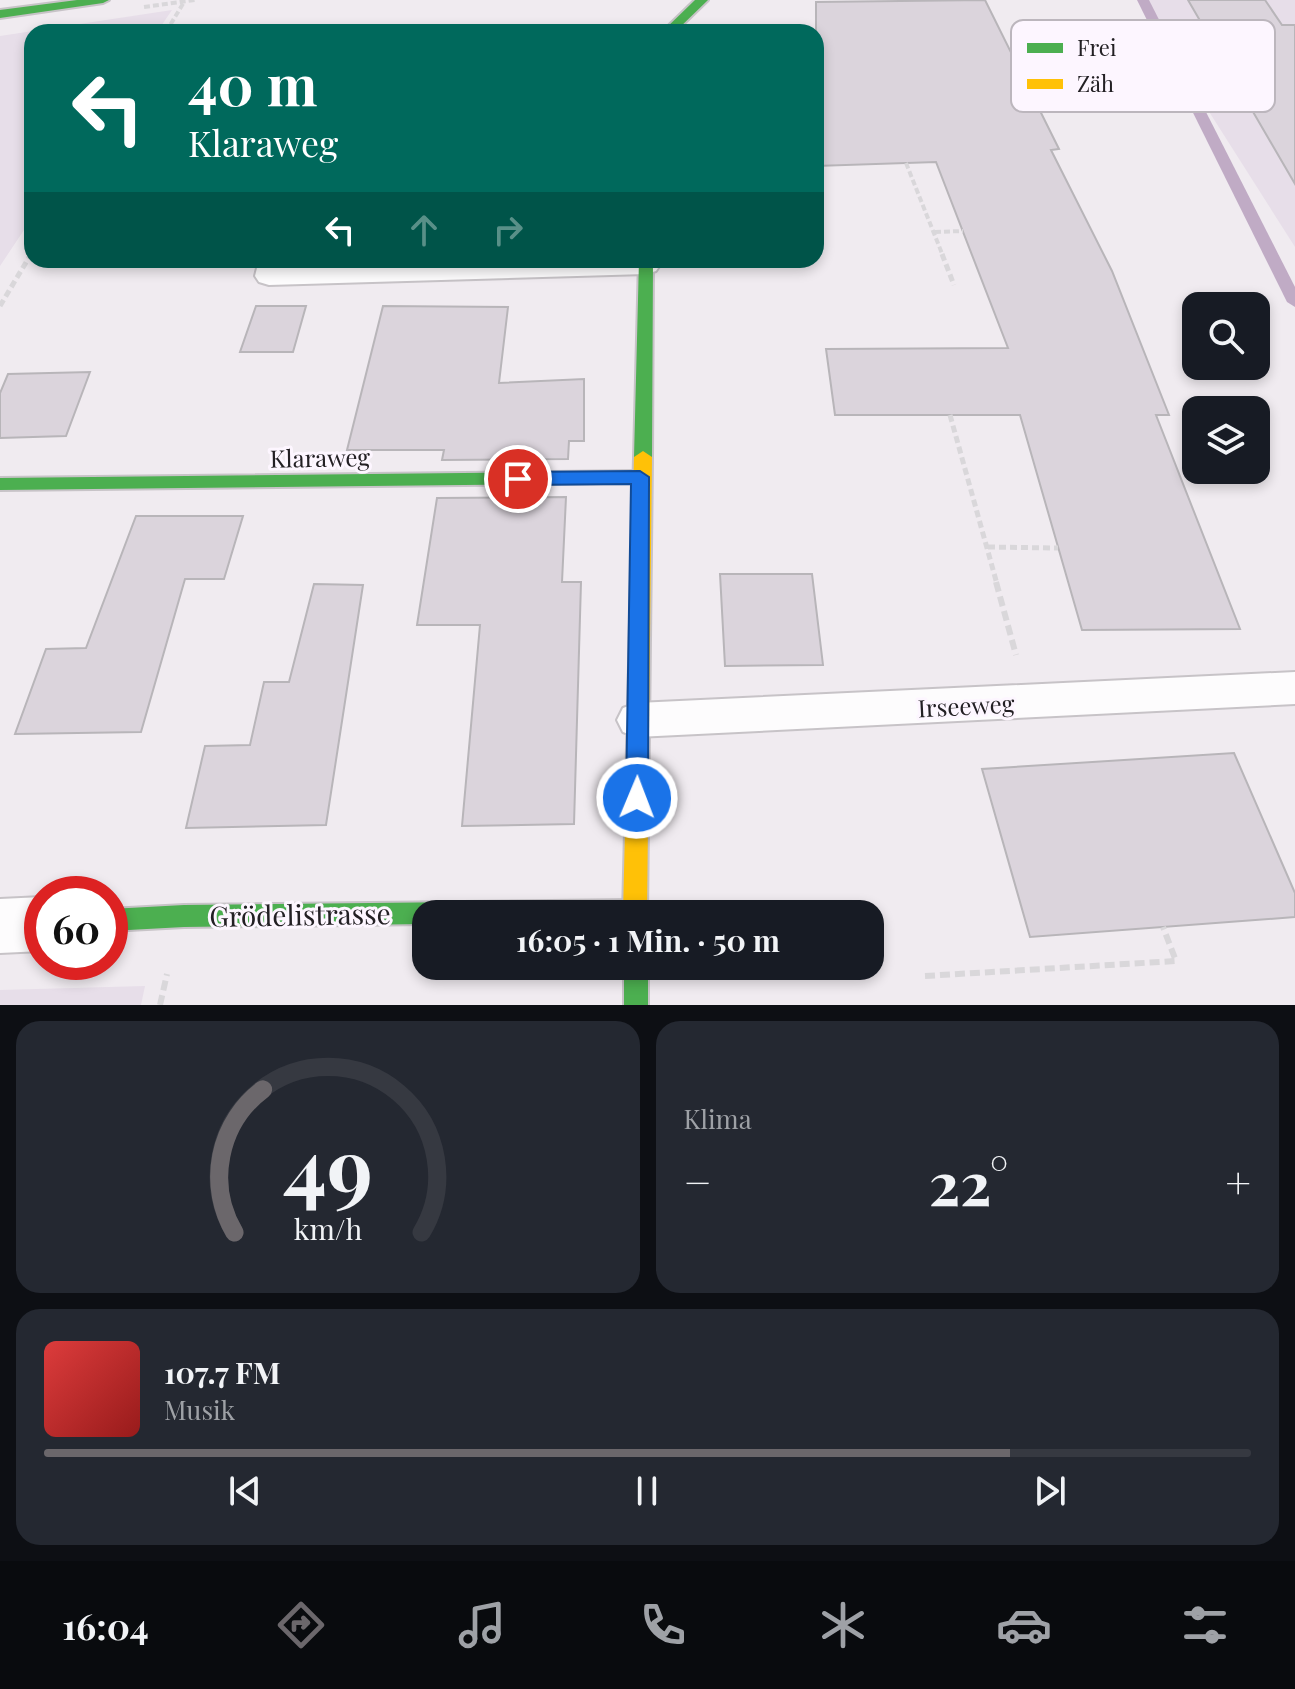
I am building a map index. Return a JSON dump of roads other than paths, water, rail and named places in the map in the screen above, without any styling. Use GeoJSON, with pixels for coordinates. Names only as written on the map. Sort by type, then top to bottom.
{"type":"FeatureCollection","features":[{"type":"Feature","properties":{"kind":"main road"},"geometry":{"type":"LineString","coordinates":[[0,14],[103,0]]}},
{"type":"Feature","properties":{"kind":"main road"},"geometry":{"type":"LineString","coordinates":[[676,24],[700,0]]}},
{"type":"Feature","properties":{"kind":"main road"},"geometry":{"type":"LineString","coordinates":[[635,900],[646,268]]}},
{"type":"Feature","properties":{"kind":"main road","name":"Klaraweg"},"geometry":{"type":"LineString","coordinates":[[0,484],[640,477]]}},
{"type":"Feature","properties":{"kind":"main road","name":"Grödelistrasse"},"geometry":{"type":"LineString","coordinates":[[128,919],[412,914]]}},
{"type":"Feature","properties":{"kind":"main road"},"geometry":{"type":"LineString","coordinates":[[636,980],[636,1005]]}},
{"type":"Feature","properties":{"kind":"street"},"geometry":{"type":"LineString","coordinates":[[0,926],[24,925]]}},
{"type":"Feature","properties":{"kind":"lane"},"geometry":{"type":"LineString","coordinates":[[271,268],[269,276],[501,268]]}},
{"type":"Feature","properties":{"kind":"lane","name":"Irseeweg"},"geometry":{"type":"LineString","coordinates":[[637,720],[1295,688]]}},
{"type":"Feature","properties":{"kind":"waterway"},"geometry":{"type":"LineString","coordinates":[[1143,0],[1153,20]]}},
{"type":"Feature","properties":{"kind":"waterway"},"geometry":{"type":"LineString","coordinates":[[1199,112],[1295,302]]}}]}
